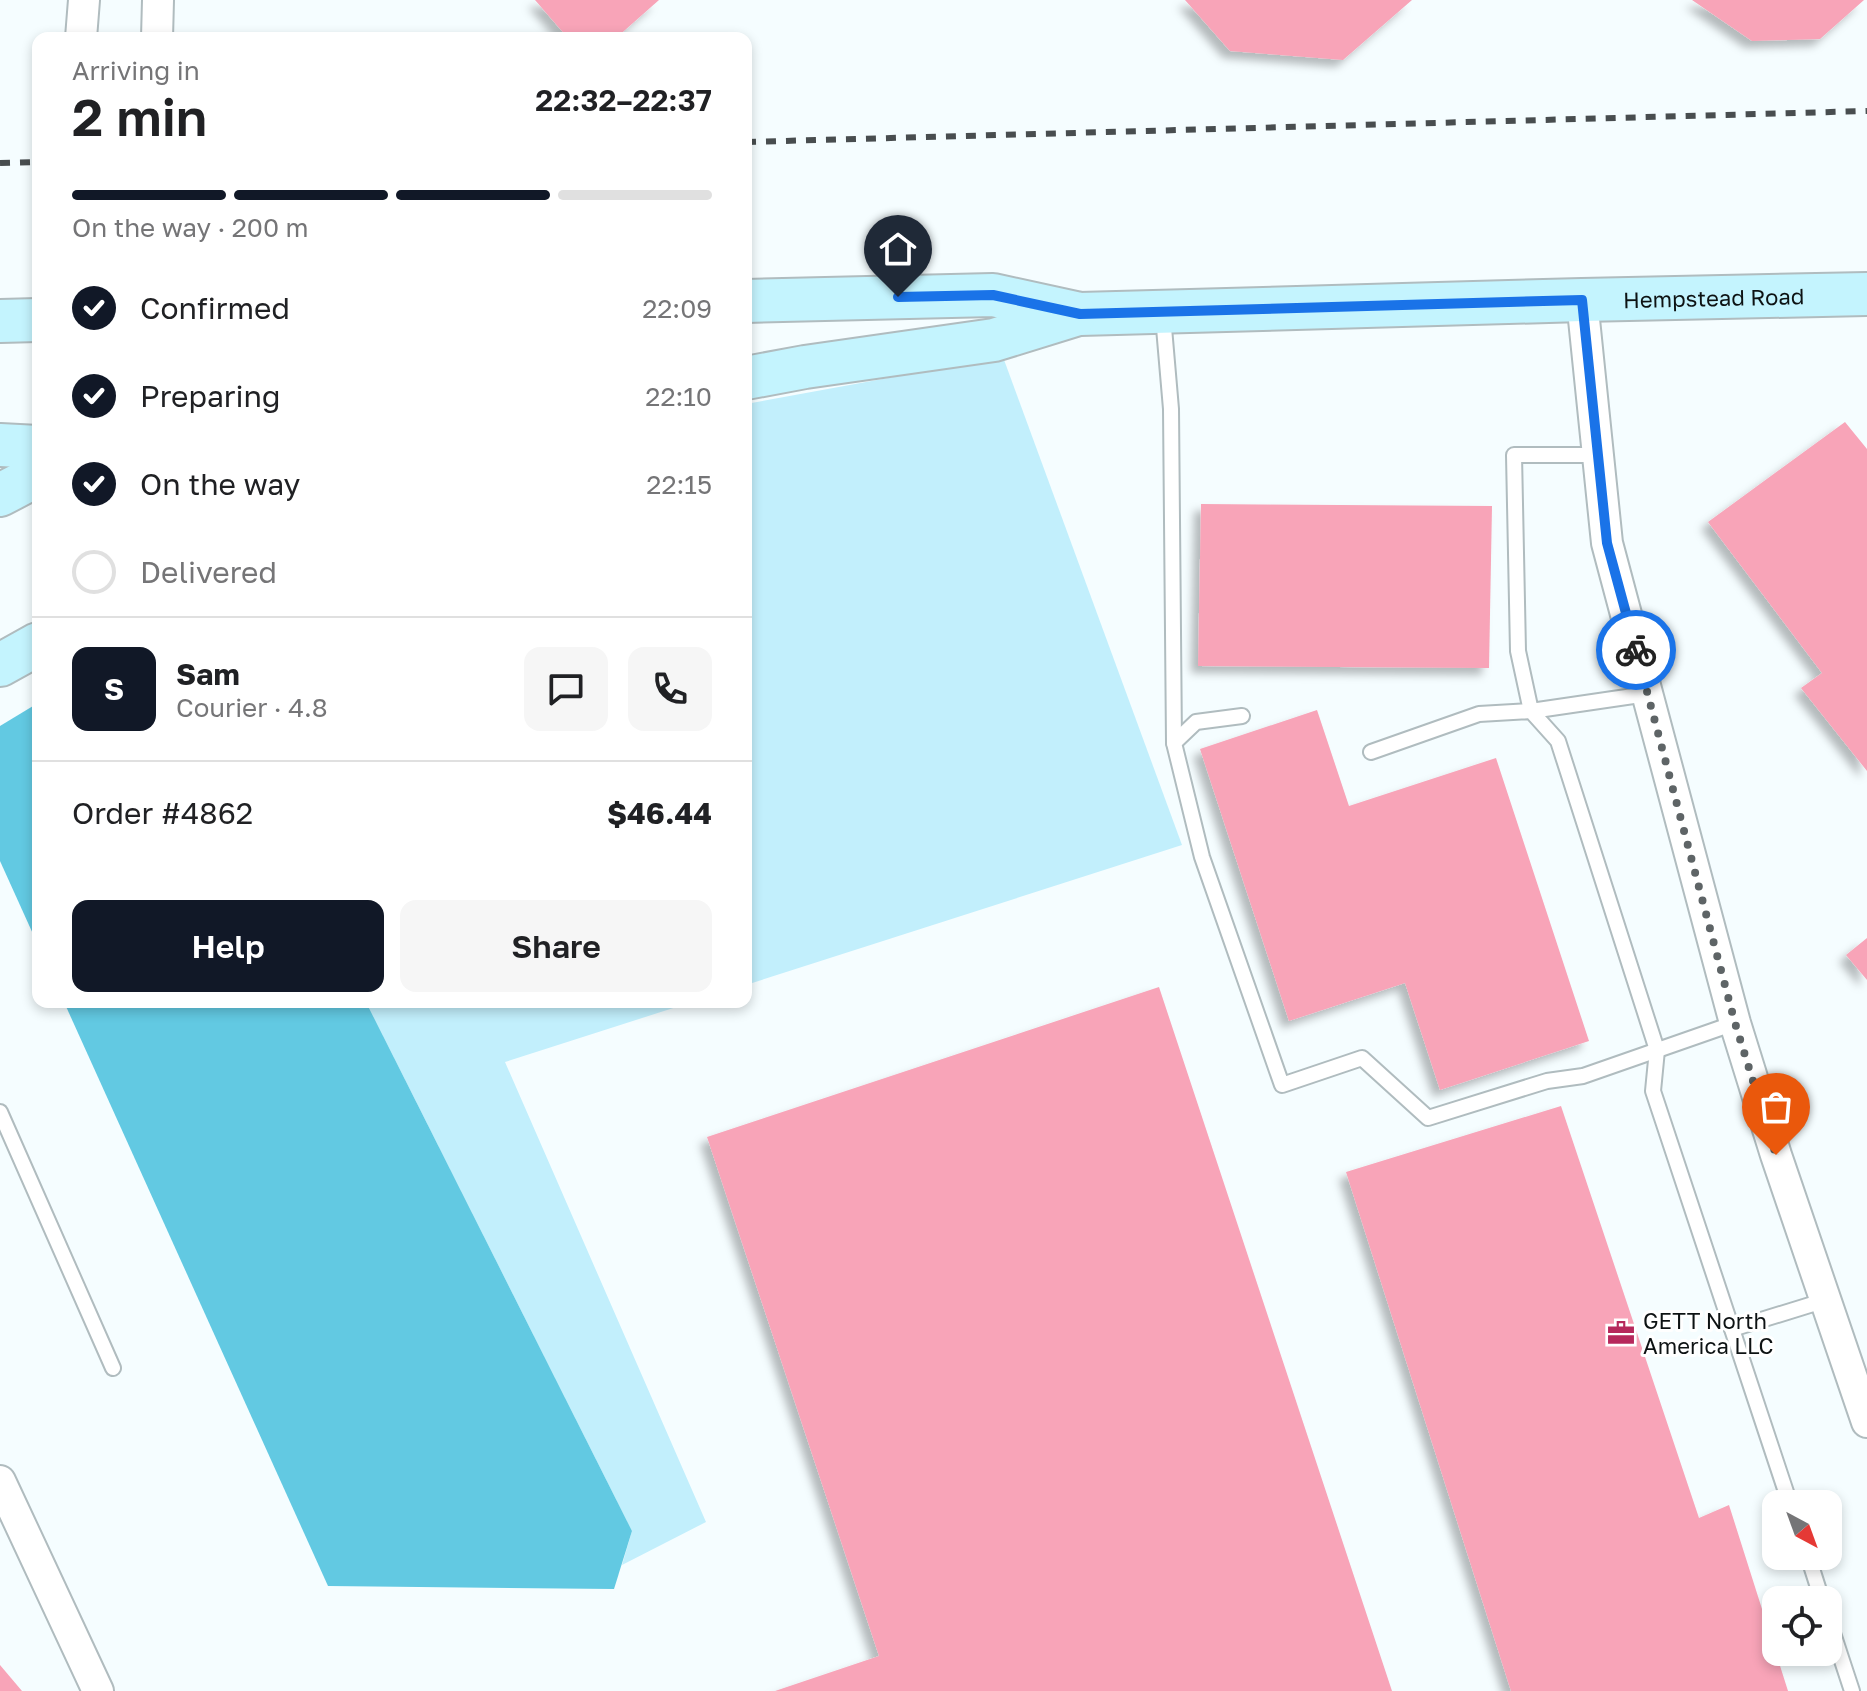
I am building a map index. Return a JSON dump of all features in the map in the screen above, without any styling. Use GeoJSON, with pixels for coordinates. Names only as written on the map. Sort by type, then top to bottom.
{"type":"FeatureCollection","features":[{"type":"Feature","properties":{"kind":"main road","name":"Hempstead Road"},"geometry":{"type":"LineString","coordinates":[[752,301],[993,295],[1080,314],[1867,294]]}},
{"type":"Feature","properties":{"kind":"main road","name":"Hempstead Road"},"geometry":{"type":"LineString","coordinates":[[752,377],[994,340],[1080,314]]}},
{"type":"Feature","properties":{"kind":"main road"},"geometry":{"type":"LineString","coordinates":[[0,321],[32,320]]}},
{"type":"Feature","properties":{"kind":"main road"},"geometry":{"type":"LineString","coordinates":[[0,445],[32,447]]}},
{"type":"Feature","properties":{"kind":"main road"},"geometry":{"type":"LineString","coordinates":[[0,495],[32,478]]}},
{"type":"Feature","properties":{"kind":"main road"},"geometry":{"type":"LineString","coordinates":[[0,665],[32,647]]}},
{"type":"Feature","properties":{"kind":"street"},"geometry":{"type":"LineString","coordinates":[[81,32],[84,0]]}},
{"type":"Feature","properties":{"kind":"street"},"geometry":{"type":"LineString","coordinates":[[157,32],[158,0]]}},
{"type":"Feature","properties":{"kind":"street"},"geometry":{"type":"LineString","coordinates":[[1582,300],[1607,543],[1735,1023],[1776,1155],[1864,1405]]}},
{"type":"Feature","properties":{"kind":"street"},"geometry":{"type":"LineString","coordinates":[[0,1481],[98,1691]]}},
{"type":"Feature","properties":{"kind":"lane"},"geometry":{"type":"LineString","coordinates":[[1163,311],[1171,409],[1174,743],[1202,857],[1282,1085],[1362,1058],[1428,1118],[1547,1081],[1583,1076],[1735,1023]]}},
{"type":"Feature","properties":{"kind":"lane"},"geometry":{"type":"LineString","coordinates":[[1598,455],[1514,455],[1518,651],[1531,711],[1558,741],[1657,1050],[1653,1091],[1785,1490]]}},
{"type":"Feature","properties":{"kind":"lane"},"geometry":{"type":"LineString","coordinates":[[1371,752],[1479,714],[1531,711],[1647,694]]}},
{"type":"Feature","properties":{"kind":"lane"},"geometry":{"type":"LineString","coordinates":[[1174,743],[1196,722],[1242,716]]}},
{"type":"Feature","properties":{"kind":"lane"},"geometry":{"type":"LineString","coordinates":[[0,1112],[113,1368]]}},
{"type":"Feature","properties":{"kind":"lane"},"geometry":{"type":"LineString","coordinates":[[1732,1329],[1826,1300]]}},
{"type":"Feature","properties":{"kind":"lane"},"geometry":{"type":"LineString","coordinates":[[1842,1661],[1852,1691]]}},
{"type":"Feature","properties":{"kind":"shaded area"},"geometry":{"type":"Polygon","coordinates":[[[1003,357],[1182,845],[752,983],[752,403],[1003,357]]]}},
{"type":"Feature","properties":{"kind":"shaded area"},"geometry":{"type":"Polygon","coordinates":[[[32,707],[32,932],[0,861],[0,726],[32,707]]]}},
{"type":"Feature","properties":{"kind":"shaded area"},"geometry":{"type":"Polygon","coordinates":[[[67,1008],[369,1008],[632,1531],[614,1589],[328,1586],[67,1008]]]}},
{"type":"Feature","properties":{"kind":"shaded area"},"geometry":{"type":"Polygon","coordinates":[[[369,1008],[673,1008],[505,1062],[706,1522],[622,1565],[632,1531],[369,1008]]]}},
{"type":"Feature","properties":{"kind":"building"},"geometry":{"type":"Polygon","coordinates":[[[535,0],[659,0],[623,32],[563,32],[535,0]]]}},
{"type":"Feature","properties":{"kind":"building"},"geometry":{"type":"Polygon","coordinates":[[[1185,0],[1412,0],[1343,60],[1230,51],[1185,0]]]}},
{"type":"Feature","properties":{"kind":"building"},"geometry":{"type":"Polygon","coordinates":[[[1692,0],[1864,0],[1820,39],[1752,41],[1692,0]]]}},
{"type":"Feature","properties":{"kind":"building"},"geometry":{"type":"Polygon","coordinates":[[[1845,422],[1867,449],[1867,771],[1801,688],[1822,673],[1708,522],[1845,422]]]}},
{"type":"Feature","properties":{"kind":"building"},"geometry":{"type":"Polygon","coordinates":[[[1201,504],[1492,506],[1489,668],[1198,666],[1201,504]]]}},
{"type":"Feature","properties":{"kind":"building"},"geometry":{"type":"Polygon","coordinates":[[[1317,710],[1349,806],[1496,758],[1589,1041],[1440,1090],[1405,983],[1289,1021],[1200,749],[1317,710]]]}},
{"type":"Feature","properties":{"kind":"building"},"geometry":{"type":"Polygon","coordinates":[[[1867,938],[1867,980],[1846,955],[1867,938]]]}},
{"type":"Feature","properties":{"kind":"building"},"geometry":{"type":"Polygon","coordinates":[[[1159,987],[1392,1691],[775,1691],[879,1656],[707,1137],[1159,987]]]}},
{"type":"Feature","properties":{"kind":"building"},"geometry":{"type":"Polygon","coordinates":[[[1561,1106],[1699,1518],[1729,1505],[1762,1609],[1762,1666],[1780,1666],[1788,1691],[1511,1691],[1346,1172],[1561,1106]]]}},
{"type":"Feature","properties":{"kind":"building"},"geometry":{"type":"Polygon","coordinates":[[[0,1665],[22,1691],[0,1691],[0,1665]]]}},
{"type":"Feature","properties":{"kind":"railway"},"geometry":{"type":"LineString","coordinates":[[752,142],[1867,111]]}},
{"type":"Feature","properties":{"kind":"railway"},"geometry":{"type":"LineString","coordinates":[[0,163],[32,162]]}},
{"type":"Feature","properties":{"kind":"way so far"},"geometry":{"type":"LineString","coordinates":[[1636,650],[1735,1023],[1776,1155]]}},
{"type":"Feature","properties":{"kind":"place","name":"GETT North America LLC"},"geometry":{"type":"Point","coordinates":[1621,1333]}},
{"type":"Feature","properties":{"kind":"route"},"geometry":{"type":"LineString","coordinates":[[898,297],[993,295],[1080,314],[1582,300],[1607,543],[1636,650]]}}]}
